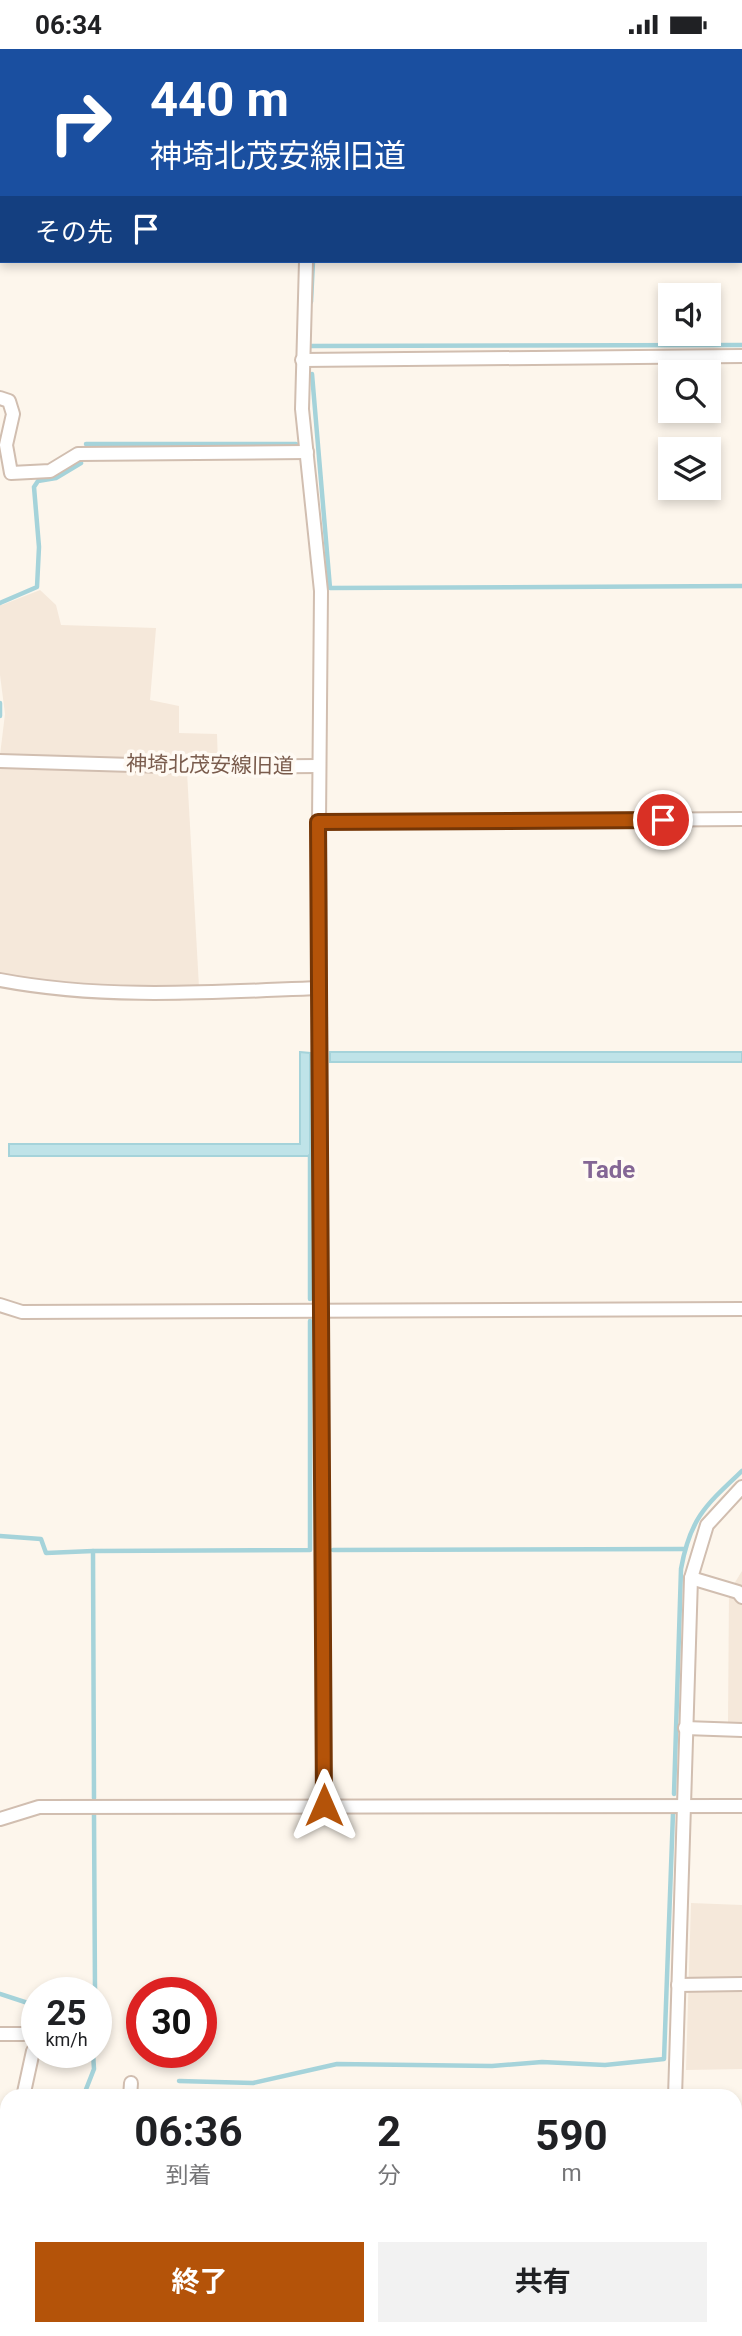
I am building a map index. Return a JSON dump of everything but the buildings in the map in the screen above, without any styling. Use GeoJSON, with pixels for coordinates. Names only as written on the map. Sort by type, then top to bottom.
{"type":"FeatureCollection","features":[{"type":"Feature","properties":{"kind":"street"},"geometry":{"type":"LineString","coordinates":[[306,263],[302,360],[307,452],[321,591],[319,766]]}},
{"type":"Feature","properties":{"kind":"street"},"geometry":{"type":"LineString","coordinates":[[302,360],[742,355]]}},
{"type":"Feature","properties":{"kind":"street"},"geometry":{"type":"LineString","coordinates":[[0,398],[9,401],[13,414],[6,445],[11,473],[50,471],[78,454],[307,452]]}},
{"type":"Feature","properties":{"kind":"street","name":"神埼北茂安線旧道"},"geometry":{"type":"LineString","coordinates":[[0,761],[198,767],[319,766],[324,1805]]}},
{"type":"Feature","properties":{"kind":"street"},"geometry":{"type":"LineString","coordinates":[[318,822],[742,820]]}},
{"type":"Feature","properties":{"kind":"street"},"geometry":{"type":"LineString","coordinates":[[0,980],[54,990],[185,993],[319,988]]}},
{"type":"Feature","properties":{"kind":"street"},"geometry":{"type":"LineString","coordinates":[[0,1305],[22,1312],[742,1308]]}},
{"type":"Feature","properties":{"kind":"street"},"geometry":{"type":"LineString","coordinates":[[675,2089],[691,1578],[707,1525],[742,1487]]}},
{"type":"Feature","properties":{"kind":"street"},"geometry":{"type":"LineString","coordinates":[[691,1578],[738,1592],[742,1597]]}},
{"type":"Feature","properties":{"kind":"street"},"geometry":{"type":"LineString","coordinates":[[685,1728],[742,1730]]}},
{"type":"Feature","properties":{"kind":"street"},"geometry":{"type":"LineString","coordinates":[[0,1819],[38,1807],[742,1806]]}},
{"type":"Feature","properties":{"kind":"street"},"geometry":{"type":"LineString","coordinates":[[678,1985],[742,1984]]}},
{"type":"Feature","properties":{"kind":"street"},"geometry":{"type":"LineString","coordinates":[[0,2034],[21,2034]]}},
{"type":"Feature","properties":{"kind":"street"},"geometry":{"type":"LineString","coordinates":[[25,2089],[29,2068]]}},
{"type":"Feature","properties":{"kind":"shaded area"},"geometry":{"type":"Polygon","coordinates":[[[40,590],[56,605],[61,625],[156,628],[150,700],[179,706],[179,733],[217,734],[218,764],[0,755],[5,714],[0,675],[0,603],[2,605],[40,590]]]}},
{"type":"Feature","properties":{"kind":"shaded area"},"geometry":{"type":"Polygon","coordinates":[[[0,765],[187,772],[199,987],[180,1001],[54,995],[0,983],[0,765]]]}},
{"type":"Feature","properties":{"kind":"shaded area"},"geometry":{"type":"Polygon","coordinates":[[[742,1571],[742,1729],[734,1729],[728,1722],[729,1592],[742,1571]]]}},
{"type":"Feature","properties":{"kind":"shaded area"},"geometry":{"type":"Polygon","coordinates":[[[691,1903],[742,1905],[742,2069],[686,2070],[691,1903]]]}},
{"type":"Feature","properties":{"kind":"water"},"geometry":{"type":"Polygon","coordinates":[[[300,1052],[310,1053],[310,1156],[9,1156],[9,1144],[300,1144],[300,1052]]]}},
{"type":"Feature","properties":{"kind":"water"},"geometry":{"type":"Polygon","coordinates":[[[330,1052],[742,1052],[742,1062],[330,1062],[330,1052]]]}},
{"type":"Feature","properties":{"kind":"waterway"},"geometry":{"type":"LineString","coordinates":[[311,302],[313,263]]}},
{"type":"Feature","properties":{"kind":"waterway"},"geometry":{"type":"LineString","coordinates":[[309,346],[742,345]]}},
{"type":"Feature","properties":{"kind":"waterway"},"geometry":{"type":"LineString","coordinates":[[312,374],[330,588],[742,586]]}},
{"type":"Feature","properties":{"kind":"waterway"},"geometry":{"type":"LineString","coordinates":[[86,444],[296,444]]}},
{"type":"Feature","properties":{"kind":"waterway"},"geometry":{"type":"LineString","coordinates":[[0,603],[37,587],[39,547],[34,487],[38,481],[56,478],[81,463]]}},
{"type":"Feature","properties":{"kind":"waterway"},"geometry":{"type":"LineString","coordinates":[[0,703],[0,716]]}},
{"type":"Feature","properties":{"kind":"waterway"},"geometry":{"type":"LineString","coordinates":[[310,1156],[310,1299]]}},
{"type":"Feature","properties":{"kind":"waterway"},"geometry":{"type":"LineString","coordinates":[[94,1798],[93,1551],[310,1550],[310,1321]]}},
{"type":"Feature","properties":{"kind":"waterway"},"geometry":{"type":"LineString","coordinates":[[674,1794],[681,1569],[689,1537],[701,1514],[742,1471]]}},
{"type":"Feature","properties":{"kind":"waterway"},"geometry":{"type":"LineString","coordinates":[[0,1536],[41,1539],[46,1553],[93,1551]]}},
{"type":"Feature","properties":{"kind":"waterway"},"geometry":{"type":"LineString","coordinates":[[333,1550],[685,1549]]}},
{"type":"Feature","properties":{"kind":"waterway"},"geometry":{"type":"LineString","coordinates":[[179,2081],[253,2083],[337,2064],[492,2066],[542,2062],[605,2065],[664,2059],[673,1813]]}},
{"type":"Feature","properties":{"kind":"waterway"},"geometry":{"type":"LineString","coordinates":[[94,1815],[95,1977]]}},
{"type":"Feature","properties":{"kind":"waterway"},"geometry":{"type":"LineString","coordinates":[[0,1994],[21,2001]]}},
{"type":"Feature","properties":{"kind":"waterway"},"geometry":{"type":"LineString","coordinates":[[86,2089],[94,2068]]}},
{"type":"Feature","properties":{"kind":"district","name":"Tade"},"geometry":{"type":"Point","coordinates":[609,1170]}},
{"type":"Feature","properties":{"kind":"route"},"geometry":{"type":"LineString","coordinates":[[324,1805],[318,822],[663,820]]}}]}
